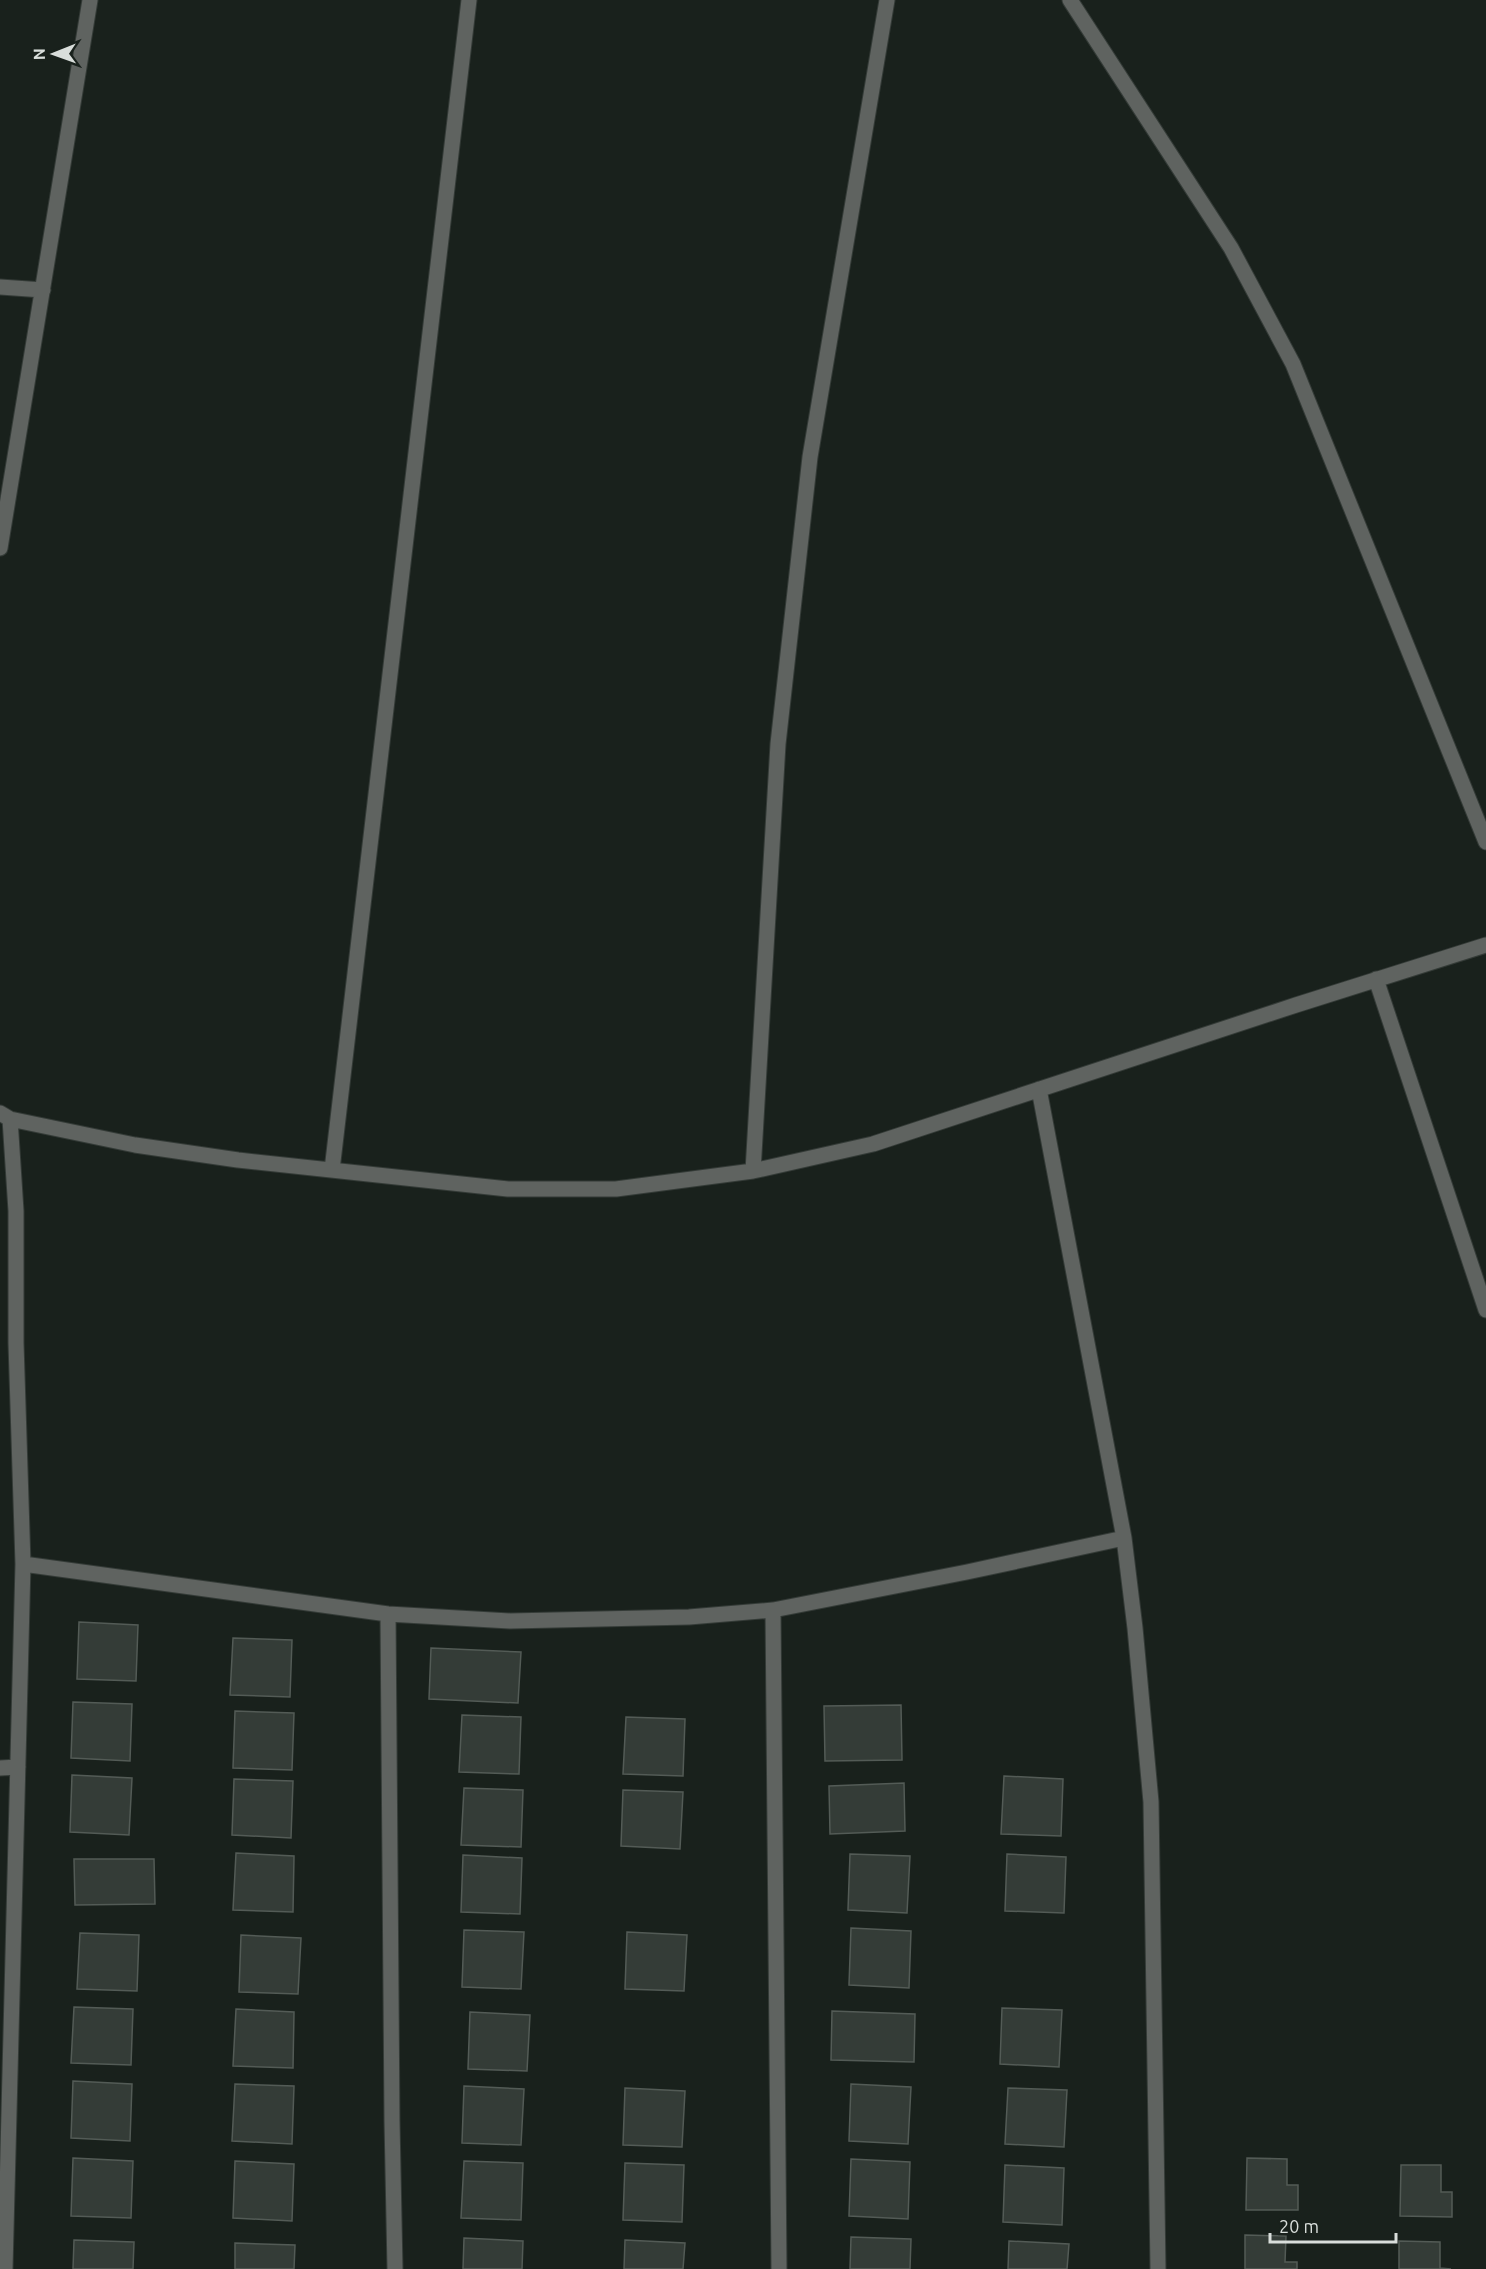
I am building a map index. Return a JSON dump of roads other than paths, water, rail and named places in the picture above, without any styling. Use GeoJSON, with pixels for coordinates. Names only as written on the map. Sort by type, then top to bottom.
{"type":"FeatureCollection","features":[{"type":"Feature","properties":{"kind":"street"},"geometry":{"type":"LineString","coordinates":[[0,548],[90,0]]}},
{"type":"Feature","properties":{"kind":"street"},"geometry":{"type":"LineString","coordinates":[[332,1170],[469,0]]}},
{"type":"Feature","properties":{"kind":"street"},"geometry":{"type":"LineString","coordinates":[[753,1171],[778,744],[808,480],[887,0]]}},
{"type":"Feature","properties":{"kind":"street"},"geometry":{"type":"LineString","coordinates":[[1070,0],[1231,248],[1293,364],[1486,842]]}},
{"type":"Feature","properties":{"kind":"street"},"geometry":{"type":"LineString","coordinates":[[0,287],[43,290]]}},
{"type":"Feature","properties":{"kind":"street"},"geometry":{"type":"LineString","coordinates":[[5,2269],[23,1564],[16,1343],[16,1211],[5,1116],[135,1145],[237,1160],[508,1189],[616,1189],[753,1171],[873,1144],[1486,945]]}},
{"type":"Feature","properties":{"kind":"street"},"geometry":{"type":"LineString","coordinates":[[1376,979],[1486,1310]]}},
{"type":"Feature","properties":{"kind":"street"},"geometry":{"type":"LineString","coordinates":[[1039,1089],[1124,1538],[1135,1628],[1151,1802],[1158,2269]]}},
{"type":"Feature","properties":{"kind":"street"},"geometry":{"type":"LineString","coordinates":[[0,1208],[16,1211]]}},
{"type":"Feature","properties":{"kind":"street"},"geometry":{"type":"LineString","coordinates":[[23,1564],[388,1614],[510,1621],[689,1617],[773,1610],[1124,1538]]}},
{"type":"Feature","properties":{"kind":"street"},"geometry":{"type":"LineString","coordinates":[[773,1610],[779,2269]]}},
{"type":"Feature","properties":{"kind":"street"},"geometry":{"type":"LineString","coordinates":[[388,1614],[395,2269]]}},
{"type":"Feature","properties":{"kind":"street"},"geometry":{"type":"LineString","coordinates":[[0,1768],[18,1767]]}}]}
